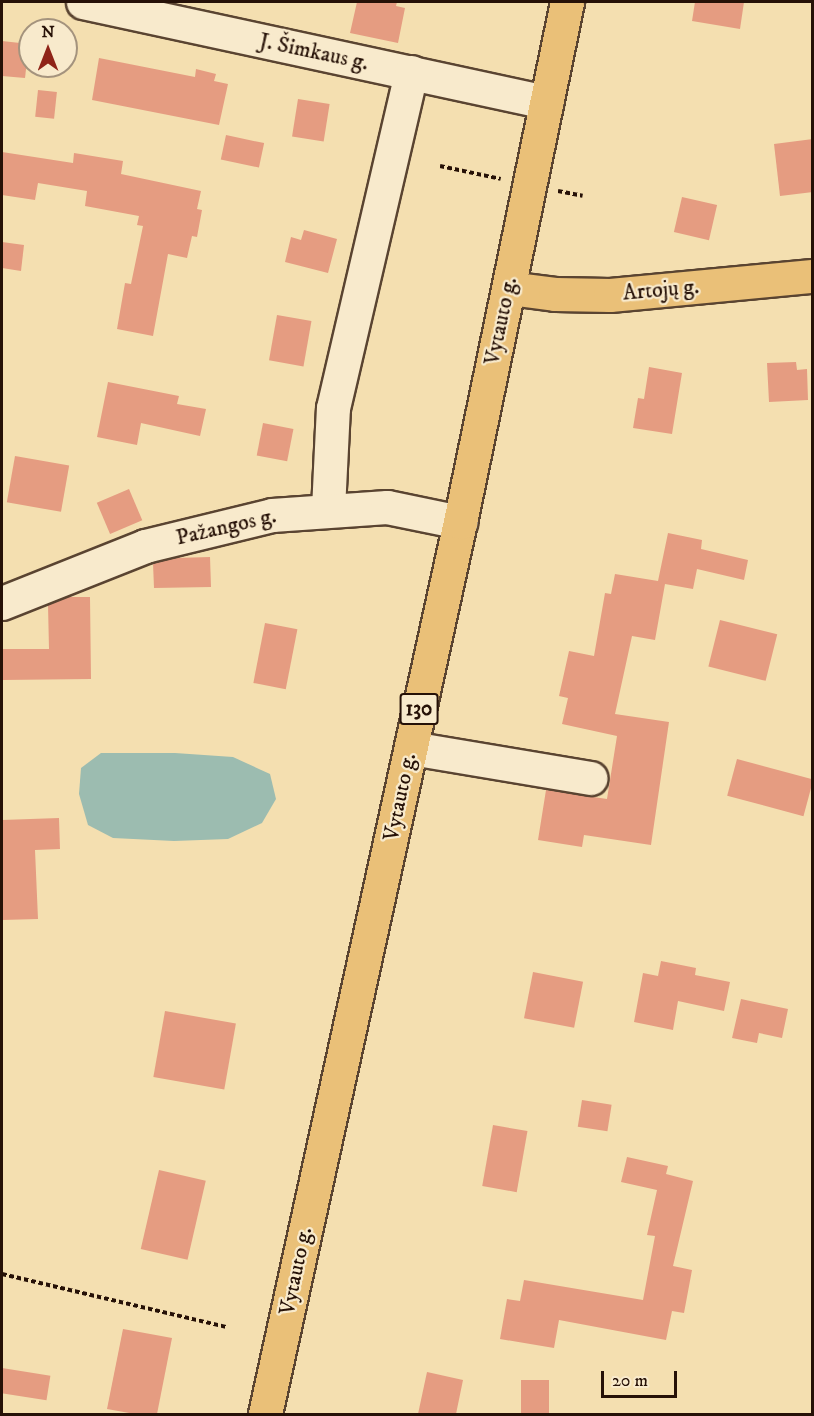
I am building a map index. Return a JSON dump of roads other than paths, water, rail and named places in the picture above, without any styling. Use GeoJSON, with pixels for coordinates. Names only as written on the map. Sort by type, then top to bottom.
{"type":"FeatureCollection","features":[{"type":"Feature","properties":{"kind":"main road","name":"Vytauto g."},"geometry":{"type":"LineString","coordinates":[[265,1414],[460,522],[567,2]]}},
{"type":"Feature","properties":{"kind":"main road","name":"Artojų g."},"geometry":{"type":"LineString","coordinates":[[508,288],[555,294],[610,295],[813,276]]}},
{"type":"Feature","properties":{"kind":"street","name":"J. Šimkaus g."},"geometry":{"type":"LineString","coordinates":[[83,2],[546,102]]}},
{"type":"Feature","properties":{"kind":"street"},"geometry":{"type":"LineString","coordinates":[[328,510],[333,408],[411,72]]}},
{"type":"Feature","properties":{"kind":"street","name":"Pažangos g."},"geometry":{"type":"LineString","coordinates":[[2,603],[145,546],[272,515],[387,507],[460,522]]}},
{"type":"Feature","properties":{"kind":"street"},"geometry":{"type":"LineString","coordinates":[[411,748],[591,778]]}}]}
